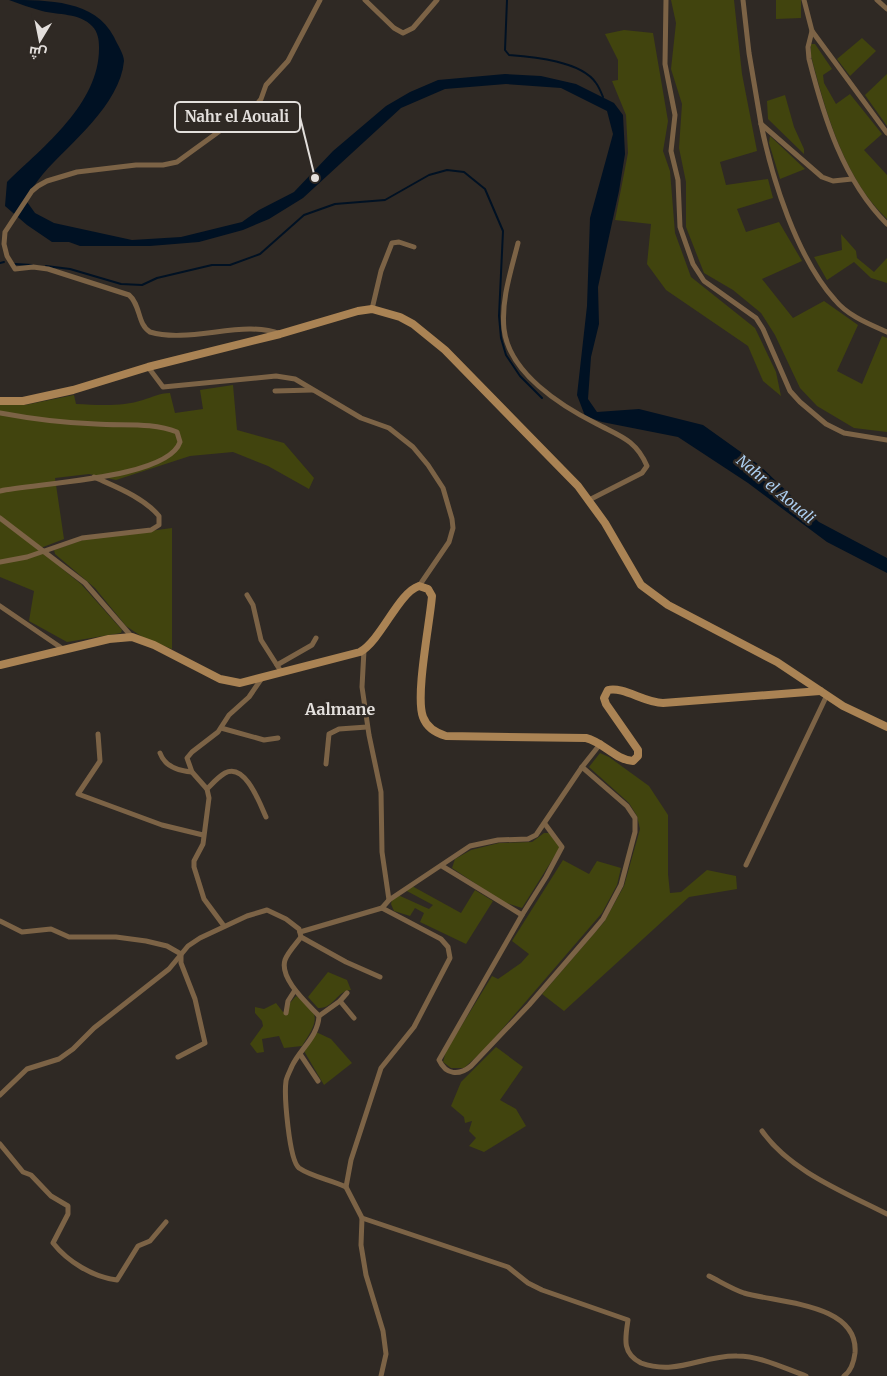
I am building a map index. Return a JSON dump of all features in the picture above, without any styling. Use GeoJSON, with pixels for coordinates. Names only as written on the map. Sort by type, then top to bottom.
{"type":"FeatureCollection","features":[{"type":"Feature","properties":{"kind":"street"},"geometry":{"type":"LineString","coordinates":[[280,334],[263,329],[182,335],[150,332],[144,327],[137,305],[129,295],[48,269],[32,267],[15,269],[9,263],[4,244],[5,232],[32,192],[47,181],[77,172],[136,165],[163,165],[182,159],[259,102],[266,86],[288,61],[320,0]]}},
{"type":"Feature","properties":{"kind":"street"},"geometry":{"type":"LineString","coordinates":[[365,0],[394,28],[403,32],[418,23],[437,0]]}},
{"type":"Feature","properties":{"kind":"street"},"geometry":{"type":"LineString","coordinates":[[666,0],[665,64],[675,115],[671,151],[678,180],[680,227],[693,264],[704,281],[756,318],[763,329],[790,390],[800,402],[826,424],[844,433],[887,440]]}},
{"type":"Feature","properties":{"kind":"street"},"geometry":{"type":"LineString","coordinates":[[743,0],[749,53],[761,124],[779,193],[798,238],[818,276],[842,307],[866,323],[887,332]]}},
{"type":"Feature","properties":{"kind":"street"},"geometry":{"type":"LineString","coordinates":[[804,0],[812,31],[887,133]]}},
{"type":"Feature","properties":{"kind":"street"},"geometry":{"type":"LineString","coordinates":[[877,0],[887,9]]}},
{"type":"Feature","properties":{"kind":"street"},"geometry":{"type":"LineString","coordinates":[[812,31],[808,52],[835,140],[852,180],[872,208],[887,224]]}},
{"type":"Feature","properties":{"kind":"street"},"geometry":{"type":"LineString","coordinates":[[761,124],[822,177],[833,181],[852,180]]}},
{"type":"Feature","properties":{"kind":"street"},"geometry":{"type":"LineString","coordinates":[[372,310],[380,276],[390,246],[395,241],[414,247]]}},
{"type":"Feature","properties":{"kind":"street"},"geometry":{"type":"LineString","coordinates":[[518,243],[506,296],[504,314],[506,338],[514,355],[536,383],[555,401],[634,443],[647,466],[642,473],[589,500]]}},
{"type":"Feature","properties":{"kind":"street"},"geometry":{"type":"LineString","coordinates":[[0,401],[37,399],[96,384],[148,367],[280,334],[352,313],[372,310],[400,317],[413,324],[445,350],[560,467],[589,500],[605,523],[641,585],[668,604],[777,662],[843,706],[887,727]]}},
{"type":"Feature","properties":{"kind":"street"},"geometry":{"type":"LineString","coordinates":[[0,665],[109,639],[132,637],[154,645],[226,681],[240,683],[282,674],[364,650],[410,591],[419,586],[446,546],[452,533],[452,519],[443,488],[428,465],[395,432],[361,418],[295,379],[276,376],[163,387],[148,367]]}},
{"type":"Feature","properties":{"kind":"street"},"geometry":{"type":"LineString","coordinates":[[275,391],[314,390]]}},
{"type":"Feature","properties":{"kind":"street"},"geometry":{"type":"LineString","coordinates":[[0,413],[56,422],[148,426],[173,431],[179,434],[180,442],[177,449],[154,464],[132,471],[0,491]]}},
{"type":"Feature","properties":{"kind":"street"},"geometry":{"type":"LineString","coordinates":[[0,562],[27,557],[82,538],[151,530],[159,525],[159,516],[151,508],[123,490],[94,477]]}},
{"type":"Feature","properties":{"kind":"street"},"geometry":{"type":"LineString","coordinates":[[0,518],[44,550],[94,591],[132,637]]}},
{"type":"Feature","properties":{"kind":"street"},"geometry":{"type":"LineString","coordinates":[[419,586],[428,589],[432,596],[421,700],[422,716],[430,728],[451,736],[582,737],[602,743],[626,760],[633,761],[638,756],[637,747],[604,701],[606,692],[611,689],[620,690],[646,701],[663,703],[824,693]]}},
{"type":"Feature","properties":{"kind":"street"},"geometry":{"type":"LineString","coordinates":[[247,595],[253,605],[261,640],[282,674]]}},
{"type":"Feature","properties":{"kind":"street"},"geometry":{"type":"LineString","coordinates":[[0,606],[63,649]]}},
{"type":"Feature","properties":{"kind":"street"},"geometry":{"type":"LineString","coordinates":[[277,665],[312,645],[316,638]]}},
{"type":"Feature","properties":{"kind":"street"},"geometry":{"type":"LineString","coordinates":[[364,650],[361,680],[367,726],[382,792],[382,852],[389,900]]}},
{"type":"Feature","properties":{"kind":"street"},"geometry":{"type":"LineString","coordinates":[[224,926],[204,899],[194,867],[194,860],[203,844],[209,804],[207,789],[192,772],[187,762],[189,755],[221,728],[229,715],[249,697],[262,678]]}},
{"type":"Feature","properties":{"kind":"street"},"geometry":{"type":"LineString","coordinates":[[746,865],[824,693]]}},
{"type":"Feature","properties":{"kind":"street"},"geometry":{"type":"LineString","coordinates":[[326,764],[329,734],[339,730],[367,726]]}},
{"type":"Feature","properties":{"kind":"street"},"geometry":{"type":"LineString","coordinates":[[221,728],[264,740],[278,738]]}},
{"type":"Feature","properties":{"kind":"street"},"geometry":{"type":"LineString","coordinates":[[98,734],[100,761],[78,794],[162,825],[203,835]]}},
{"type":"Feature","properties":{"kind":"street"},"geometry":{"type":"LineString","coordinates":[[319,1016],[295,990],[284,966],[286,958],[300,934],[382,908],[389,900],[442,866],[464,849],[476,844],[533,838],[545,824],[582,767],[602,743]]}},
{"type":"Feature","properties":{"kind":"street"},"geometry":{"type":"LineString","coordinates":[[160,753],[167,764],[184,772],[192,772]]}},
{"type":"Feature","properties":{"kind":"street"},"geometry":{"type":"LineString","coordinates":[[545,824],[562,847],[439,1060],[441,1065],[452,1073],[463,1073],[471,1066],[529,1005],[598,925],[621,885],[634,838],[635,818],[627,806],[582,767]]}},
{"type":"Feature","properties":{"kind":"street"},"geometry":{"type":"LineString","coordinates":[[207,789],[224,774],[236,772],[246,779],[266,817]]}},
{"type":"Feature","properties":{"kind":"street"},"geometry":{"type":"LineString","coordinates":[[442,866],[522,915]]}},
{"type":"Feature","properties":{"kind":"street"},"geometry":{"type":"LineString","coordinates":[[381,1376],[385,1358],[385,1343],[366,1275],[362,1245],[362,1218],[346,1187],[351,1160],[381,1068],[414,1028],[450,958],[448,947],[441,939],[382,908]]}},
{"type":"Feature","properties":{"kind":"street"},"geometry":{"type":"LineString","coordinates":[[0,1095],[27,1069],[59,1059],[73,1050],[94,1028],[169,969],[196,940],[255,913],[269,910],[286,919],[300,934],[346,962],[380,977]]}},
{"type":"Feature","properties":{"kind":"street"},"geometry":{"type":"LineString","coordinates":[[0,921],[22,932],[51,929],[69,937],[116,937],[141,940],[167,946],[181,954]]}},
{"type":"Feature","properties":{"kind":"street"},"geometry":{"type":"LineString","coordinates":[[178,1057],[205,1043],[194,999],[182,966],[181,954]]}},
{"type":"Feature","properties":{"kind":"street"},"geometry":{"type":"LineString","coordinates":[[286,1013],[288,1001],[295,990]]}},
{"type":"Feature","properties":{"kind":"street"},"geometry":{"type":"LineString","coordinates":[[346,1187],[301,1169],[294,1162],[288,1118],[286,1081],[293,1064],[318,1024],[319,1016],[340,1001],[347,993]]}},
{"type":"Feature","properties":{"kind":"street"},"geometry":{"type":"LineString","coordinates":[[340,1001],[354,1018]]}},
{"type":"Feature","properties":{"kind":"street"},"geometry":{"type":"LineString","coordinates":[[300,1054],[318,1081]]}},
{"type":"Feature","properties":{"kind":"street"},"geometry":{"type":"LineString","coordinates":[[762,1131],[777,1149],[792,1161],[887,1214]]}},
{"type":"Feature","properties":{"kind":"street"},"geometry":{"type":"LineString","coordinates":[[0,1144],[22,1172],[31,1175],[50,1196],[68,1206],[68,1214],[53,1243],[74,1262],[103,1278],[117,1280],[138,1246],[150,1241],[166,1222]]}},
{"type":"Feature","properties":{"kind":"street"},"geometry":{"type":"LineString","coordinates":[[362,1218],[508,1267],[528,1284],[628,1320],[627,1351],[634,1359],[654,1369],[674,1371],[738,1356],[764,1361],[806,1376]]}},
{"type":"Feature","properties":{"kind":"street"},"geometry":{"type":"LineString","coordinates":[[710,1276],[744,1292],[801,1305],[839,1318],[854,1336],[855,1346],[854,1359],[849,1373],[844,1376]]}},
{"type":"Feature","properties":{"kind":"shaded area"},"geometry":{"type":"Polygon","coordinates":[[[671,0],[734,0],[742,74],[757,151],[720,162],[726,185],[768,179],[773,198],[737,209],[746,232],[779,222],[802,261],[762,279],[793,318],[824,301],[858,325],[837,371],[862,384],[882,336],[887,338],[887,432],[854,428],[817,406],[800,388],[775,335],[761,313],[733,290],[704,273],[686,227],[686,182],[679,148],[682,104],[671,69],[676,23],[671,0]]]}},
{"type":"Feature","properties":{"kind":"shaded area"},"geometry":{"type":"Polygon","coordinates":[[[776,0],[801,0],[801,18],[776,19],[776,0]]]}},
{"type":"Feature","properties":{"kind":"shaded area"},"geometry":{"type":"Polygon","coordinates":[[[624,30],[653,33],[668,121],[663,151],[670,171],[675,233],[691,277],[755,328],[776,372],[781,396],[763,381],[748,346],[666,290],[647,264],[651,224],[615,220],[628,153],[626,115],[612,81],[618,80],[618,60],[605,34],[624,30]]]}},
{"type":"Feature","properties":{"kind":"shaded area"},"geometry":{"type":"Polygon","coordinates":[[[862,38],[876,51],[850,76],[837,59],[862,38]]]}},
{"type":"Feature","properties":{"kind":"shaded area"},"geometry":{"type":"Polygon","coordinates":[[[811,44],[815,44],[832,69],[823,75],[824,83],[836,104],[850,94],[882,134],[864,150],[887,175],[887,219],[859,184],[838,143],[811,56],[811,44]]]}},
{"type":"Feature","properties":{"kind":"shaded area"},"geometry":{"type":"Polygon","coordinates":[[[887,74],[887,126],[865,95],[887,74]]]}},
{"type":"Feature","properties":{"kind":"shaded area"},"geometry":{"type":"Polygon","coordinates":[[[785,95],[794,127],[804,149],[804,154],[768,119],[767,101],[785,95]]]}},
{"type":"Feature","properties":{"kind":"shaded area"},"geometry":{"type":"Polygon","coordinates":[[[770,136],[805,169],[780,179],[769,143],[770,136]]]}},
{"type":"Feature","properties":{"kind":"shaded area"},"geometry":{"type":"Polygon","coordinates":[[[841,234],[856,251],[857,258],[874,272],[887,258],[887,283],[871,278],[854,262],[827,280],[814,257],[842,250],[841,234]]]}},
{"type":"Feature","properties":{"kind":"shaded area"},"geometry":{"type":"Polygon","coordinates":[[[233,385],[237,430],[284,443],[314,478],[309,489],[268,466],[233,452],[190,456],[116,480],[89,474],[55,478],[64,539],[38,549],[81,584],[122,630],[121,633],[67,642],[29,621],[34,591],[0,577],[0,405],[25,405],[74,395],[76,404],[118,405],[170,393],[175,413],[203,409],[200,390],[233,385]]]}},
{"type":"Feature","properties":{"kind":"shaded area"},"geometry":{"type":"Polygon","coordinates":[[[172,528],[172,649],[144,638],[126,626],[95,588],[55,554],[54,550],[83,540],[172,528]]]}},
{"type":"Feature","properties":{"kind":"shaded area"},"geometry":{"type":"Polygon","coordinates":[[[600,753],[609,757],[649,786],[668,815],[668,874],[670,893],[681,892],[707,870],[736,876],[737,889],[689,897],[564,1011],[542,994],[604,922],[624,886],[640,829],[637,816],[629,803],[589,767],[600,753]]]}},
{"type":"Feature","properties":{"kind":"shaded area"},"geometry":{"type":"Polygon","coordinates":[[[544,833],[549,833],[559,845],[559,849],[522,908],[503,902],[452,868],[455,859],[471,850],[499,843],[532,842],[544,833]]]}},
{"type":"Feature","properties":{"kind":"shaded area"},"geometry":{"type":"Polygon","coordinates":[[[563,860],[589,874],[597,861],[621,868],[617,885],[602,913],[485,1049],[464,1068],[451,1068],[443,1062],[446,1051],[492,976],[498,979],[521,963],[529,954],[512,941],[563,860]]]}},
{"type":"Feature","properties":{"kind":"shaded area"},"geometry":{"type":"Polygon","coordinates":[[[412,886],[461,913],[475,890],[493,901],[466,944],[420,922],[424,913],[415,908],[410,916],[394,911],[391,904],[392,899],[398,895],[429,909],[433,905],[405,890],[412,886]]]}},
{"type":"Feature","properties":{"kind":"shaded area"},"geometry":{"type":"Polygon","coordinates":[[[328,972],[347,980],[351,990],[342,993],[328,1006],[318,1008],[308,997],[328,972]]]}},
{"type":"Feature","properties":{"kind":"shaded area"},"geometry":{"type":"Polygon","coordinates":[[[296,996],[311,1008],[315,1019],[314,1025],[302,1046],[284,1048],[279,1036],[262,1039],[264,1052],[257,1053],[250,1044],[263,1026],[262,1021],[255,1013],[255,1007],[264,1009],[276,1003],[283,1012],[288,1010],[289,1004],[296,996]]]}},
{"type":"Feature","properties":{"kind":"shaded area"},"geometry":{"type":"Polygon","coordinates":[[[316,1032],[331,1039],[352,1063],[324,1085],[304,1051],[316,1032]]]}},
{"type":"Feature","properties":{"kind":"shaded area"},"geometry":{"type":"Polygon","coordinates":[[[496,1047],[523,1067],[500,1100],[516,1109],[526,1126],[484,1152],[469,1146],[476,1138],[469,1131],[472,1121],[465,1123],[464,1117],[451,1106],[461,1082],[496,1047]]]}},
{"type":"Feature","properties":{"kind":"water"},"geometry":{"type":"Polygon","coordinates":[[[9,0],[54,2],[83,9],[106,25],[122,52],[124,61],[120,77],[104,108],[43,174],[25,199],[35,213],[54,223],[132,240],[181,237],[242,222],[259,210],[294,192],[333,151],[386,106],[410,92],[438,80],[505,74],[541,76],[576,84],[614,103],[623,115],[625,154],[598,287],[599,324],[591,357],[588,399],[597,412],[639,409],[703,425],[759,465],[819,522],[887,558],[887,573],[827,542],[748,483],[678,437],[602,422],[585,416],[577,395],[587,306],[590,218],[613,134],[607,111],[561,88],[506,84],[445,89],[401,108],[303,198],[269,219],[243,230],[199,242],[150,246],[80,246],[69,242],[52,242],[27,225],[5,206],[7,182],[53,138],[80,105],[90,87],[97,67],[99,47],[97,33],[94,28],[81,19],[42,11],[9,0]]]}},
{"type":"Feature","properties":{"kind":"waterway"},"geometry":{"type":"LineString","coordinates":[[507,0],[505,50],[509,55],[556,62],[580,70],[596,83],[603,97]]}},
{"type":"Feature","properties":{"kind":"waterway"},"geometry":{"type":"LineString","coordinates":[[46,266],[70,269],[121,284],[142,285],[157,278],[212,265],[230,265],[260,254],[304,215],[335,204],[385,200],[429,175],[447,170],[464,172],[485,189],[503,231],[499,316],[501,338],[506,355],[520,376],[542,398]]}},
{"type":"Feature","properties":{"kind":"waterway"},"geometry":{"type":"LineString","coordinates":[[0,263],[4,262]]}},
{"type":"Feature","properties":{"kind":"waterway"},"geometry":{"type":"LineString","coordinates":[[15,264],[32,265]]}},
{"type":"Feature","properties":{"kind":"place","name":"Nahr el Aouali"},"geometry":{"type":"Point","coordinates":[315,178]}},
{"type":"Feature","properties":{"kind":"district","name":"Aalmane"},"geometry":{"type":"Point","coordinates":[340,709]}}]}
